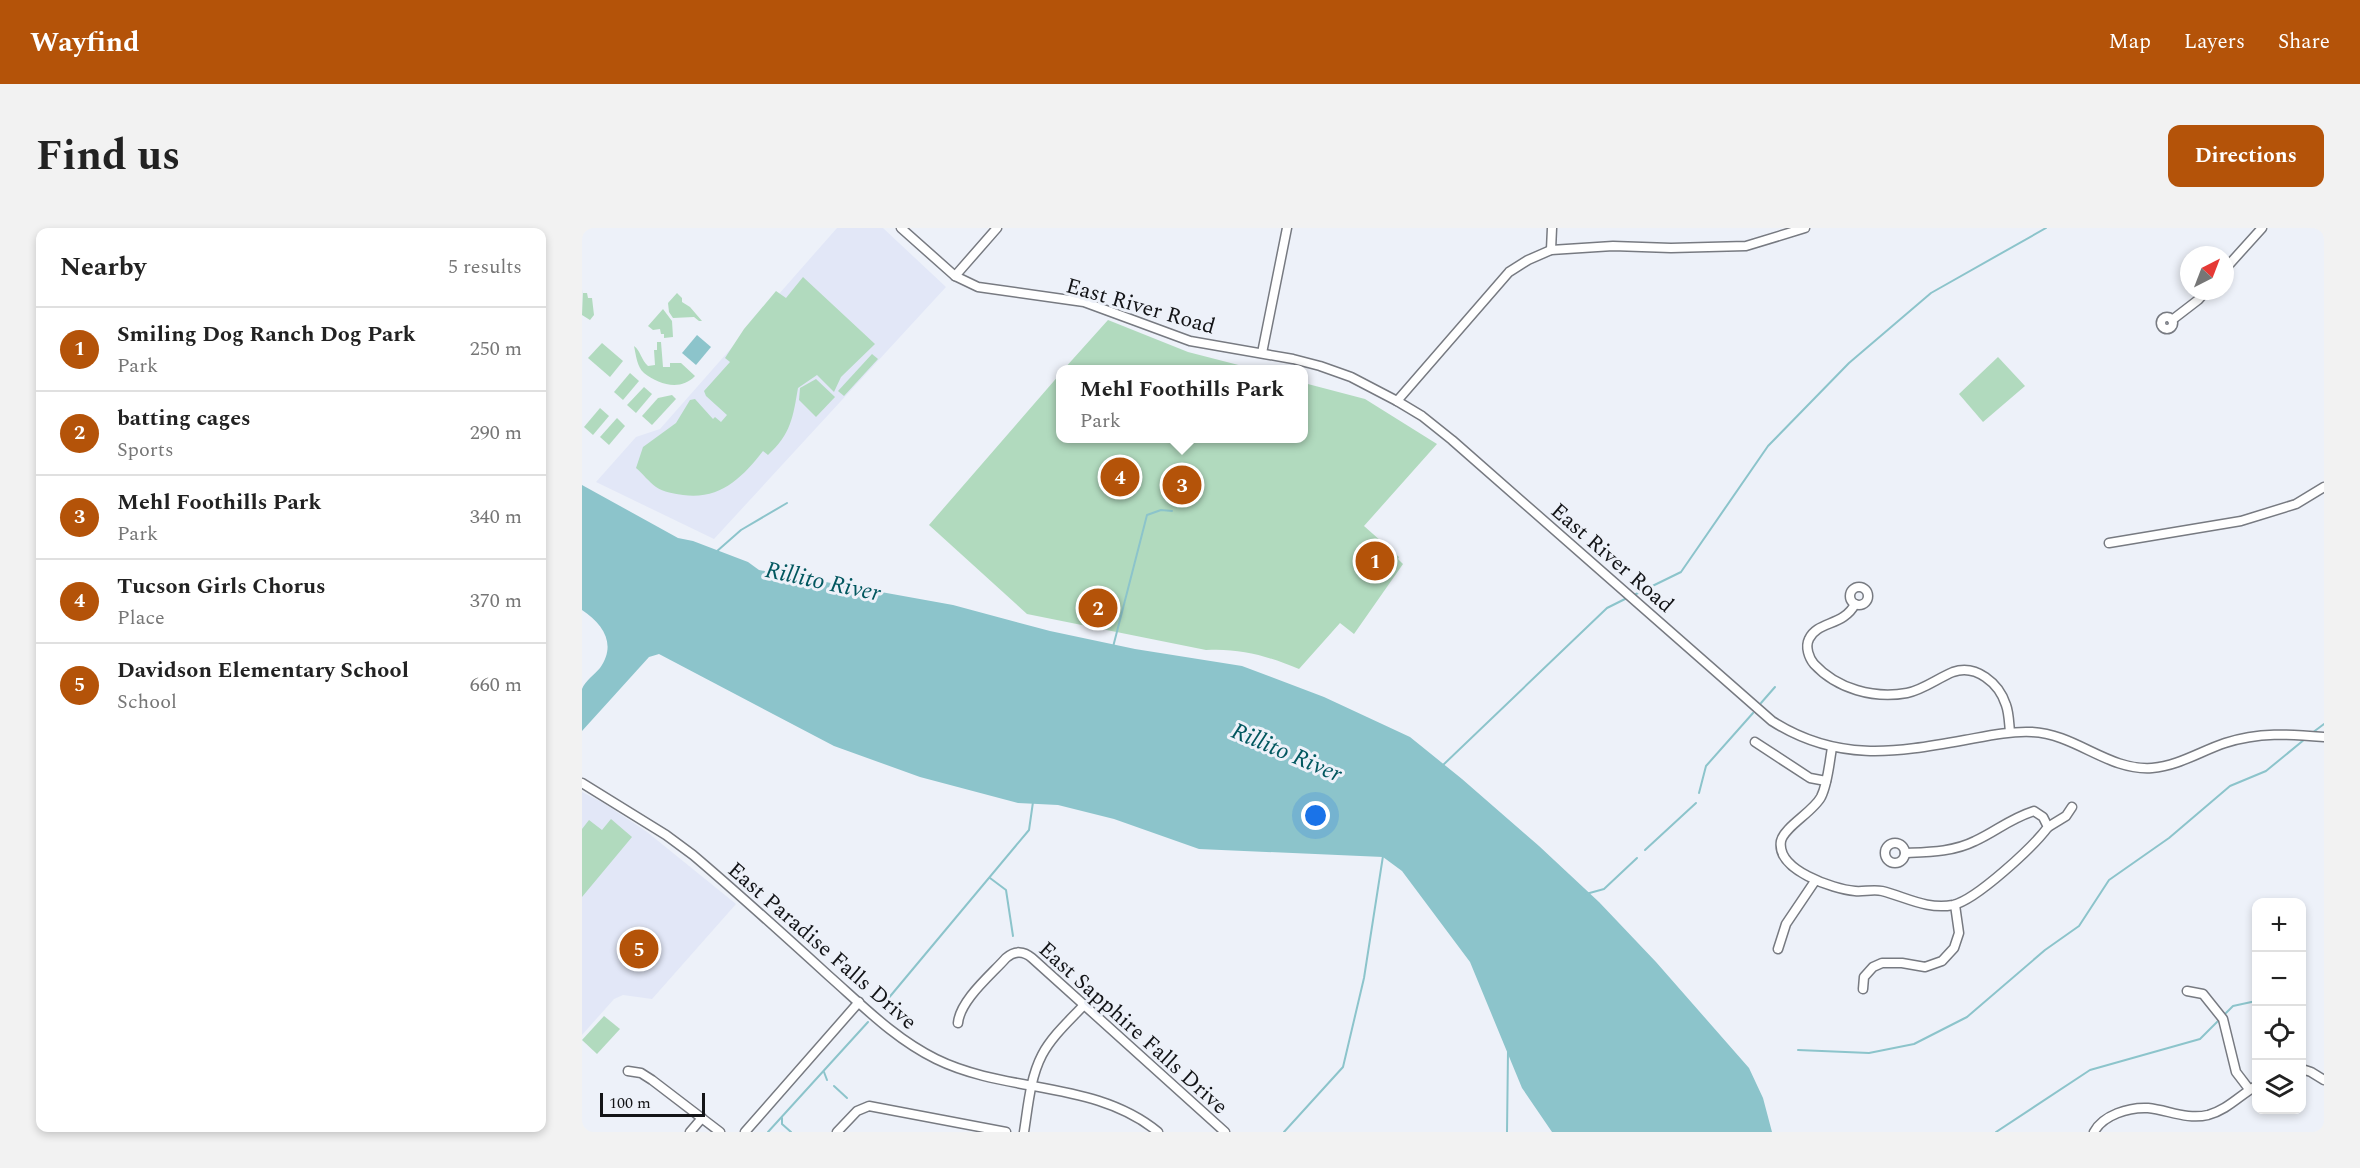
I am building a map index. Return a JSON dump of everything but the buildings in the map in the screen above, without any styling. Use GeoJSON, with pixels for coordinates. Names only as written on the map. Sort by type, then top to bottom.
{"type":"FeatureCollection","features":[{"type":"Feature","properties":{"kind":"street","name":"East River Road"},"geometry":{"type":"LineString","coordinates":[[901,228],[955,276],[978,287],[1084,302],[1190,341],[1293,359],[1351,377],[1397,401],[1422,416],[1452,441],[1772,721],[1802,738],[1832,748],[1897,751],[2010,732],[2034,732],[2053,735],[2118,764],[2138,769],[2170,765],[2250,736],[2268,734],[2324,737]]}},
{"type":"Feature","properties":{"kind":"street"},"geometry":{"type":"LineString","coordinates":[[955,276],[998,228]]}},
{"type":"Feature","properties":{"kind":"street"},"geometry":{"type":"LineString","coordinates":[[1262,353],[1287,228]]}},
{"type":"Feature","properties":{"kind":"street"},"geometry":{"type":"LineString","coordinates":[[1551,250],[1552,228]]}},
{"type":"Feature","properties":{"kind":"street"},"geometry":{"type":"LineString","coordinates":[[1397,401],[1509,272],[1527,260],[1551,250],[1613,246],[1671,248],[1746,246],[1804,228]]}},
{"type":"Feature","properties":{"kind":"street"},"geometry":{"type":"LineString","coordinates":[[2234,260],[2262,228]]}},
{"type":"Feature","properties":{"kind":"street"},"geometry":{"type":"LineString","coordinates":[[2172,320],[2199,300]]}},
{"type":"Feature","properties":{"kind":"street"},"geometry":{"type":"LineString","coordinates":[[2109,543],[2241,521],[2296,504],[2324,487]]}},
{"type":"Feature","properties":{"kind":"street"},"geometry":{"type":"LineString","coordinates":[[1855,604],[1846,617],[1816,630],[1808,639],[1807,651],[1812,661],[1829,677],[1850,688],[1877,695],[1909,693],[1955,671],[1979,673],[1997,687],[2003,697],[2010,732]]}},
{"type":"Feature","properties":{"kind":"street"},"geometry":{"type":"LineString","coordinates":[[1755,742],[1810,778],[1826,781]]}},
{"type":"Feature","properties":{"kind":"street"},"geometry":{"type":"LineString","coordinates":[[1832,748],[1822,796],[1813,810],[1786,832],[1781,841],[1783,853],[1791,865],[1815,881],[1853,891],[1880,890],[1932,906],[1955,904],[1982,888],[2038,841],[2048,827],[2066,816],[2072,807]]}},
{"type":"Feature","properties":{"kind":"street","name":"East Paradise Falls Drive"},"geometry":{"type":"LineString","coordinates":[[582,783],[693,855],[897,1035],[937,1060],[977,1075],[1107,1103],[1138,1118],[1158,1132]]}},
{"type":"Feature","properties":{"kind":"street"},"geometry":{"type":"LineString","coordinates":[[1905,853],[1941,852],[1974,842],[2014,817],[2034,811],[2043,817],[2048,827]]}},
{"type":"Feature","properties":{"kind":"street"},"geometry":{"type":"LineString","coordinates":[[1778,949],[1786,924],[1815,881]]}},
{"type":"Feature","properties":{"kind":"street"},"geometry":{"type":"LineString","coordinates":[[1863,989],[1864,977],[1882,963],[1902,963],[1925,967],[1942,961],[1954,948],[1959,933],[1955,904]]}},
{"type":"Feature","properties":{"kind":"street","name":"East Sapphire Falls Drive"},"geometry":{"type":"LineString","coordinates":[[958,1023],[967,1001],[1009,955],[1018,951],[1032,958],[1226,1132]]}},
{"type":"Feature","properties":{"kind":"street"},"geometry":{"type":"LineString","coordinates":[[2187,992],[2203,994],[2223,1019],[2236,1072],[2252,1087]]}},
{"type":"Feature","properties":{"kind":"street"},"geometry":{"type":"LineString","coordinates":[[745,1132],[859,1002]]}},
{"type":"Feature","properties":{"kind":"street"},"geometry":{"type":"LineString","coordinates":[[1024,1132],[1032,1087],[1039,1064],[1046,1050],[1084,1005]]}},
{"type":"Feature","properties":{"kind":"street"},"geometry":{"type":"LineString","coordinates":[[628,1071],[652,1080],[720,1132]]}},
{"type":"Feature","properties":{"kind":"street"},"geometry":{"type":"LineString","coordinates":[[2306,1071],[2324,1080]]}},
{"type":"Feature","properties":{"kind":"street"},"geometry":{"type":"LineString","coordinates":[[2094,1132],[2111,1116],[2128,1110],[2147,1108],[2191,1117],[2208,1114],[2227,1106],[2252,1089]]}},
{"type":"Feature","properties":{"kind":"street"},"geometry":{"type":"LineString","coordinates":[[837,1132],[852,1115],[863,1107],[876,1107],[1006,1132]]}},
{"type":"Feature","properties":{"kind":"street"},"geometry":{"type":"LineString","coordinates":[[690,1132],[702,1118]]}},
{"type":"Feature","properties":{"kind":"shaded area"},"geometry":{"type":"Polygon","coordinates":[[[837,228],[883,228],[946,287],[714,539],[596,482],[636,437],[660,429],[837,228]]]}},
{"type":"Feature","properties":{"kind":"shaded area"},"geometry":{"type":"Polygon","coordinates":[[[582,792],[602,802],[647,832],[736,904],[652,999],[623,995],[614,999],[582,1035],[582,792]]]}},
{"type":"Feature","properties":{"kind":"green space"},"geometry":{"type":"Polygon","coordinates":[[[803,277],[875,344],[841,377],[834,392],[817,375],[798,388],[790,424],[782,440],[768,455],[763,451],[747,470],[729,485],[708,494],[696,496],[673,493],[656,487],[636,468],[643,447],[676,423],[690,400],[695,399],[713,419],[715,417],[721,422],[727,415],[706,396],[704,391],[730,362],[725,358],[744,329],[776,291],[786,298],[803,277]]]}},
{"type":"Feature","properties":{"kind":"green space"},"geometry":{"type":"Polygon","coordinates":[[[583,289],[583,293],[587,293],[588,298],[592,298],[594,315],[590,320],[582,315],[583,289]]]}},
{"type":"Feature","properties":{"kind":"green space"},"geometry":{"type":"Polygon","coordinates":[[[677,293],[682,298],[682,302],[690,307],[702,321],[694,317],[673,318],[669,312],[668,303],[677,293]]]}},
{"type":"Feature","properties":{"kind":"green space"},"geometry":{"type":"Polygon","coordinates":[[[663,309],[672,321],[673,337],[664,338],[660,329],[653,330],[648,326],[663,309]]]}},
{"type":"Feature","properties":{"kind":"green space"},"geometry":{"type":"Polygon","coordinates":[[[1108,320],[1188,352],[1238,365],[1068,365],[1108,320]]]}},
{"type":"Feature","properties":{"kind":"green space"},"geometry":{"type":"Polygon","coordinates":[[[657,342],[661,342],[663,367],[670,367],[670,363],[681,363],[695,376],[683,384],[670,385],[656,381],[644,373],[638,364],[634,346],[648,366],[655,365],[654,350],[657,350],[657,342]]]}},
{"type":"Feature","properties":{"kind":"green space"},"geometry":{"type":"Polygon","coordinates":[[[602,343],[623,361],[610,377],[588,358],[602,343]]]}},
{"type":"Feature","properties":{"kind":"green space"},"geometry":{"type":"Polygon","coordinates":[[[872,354],[878,359],[844,396],[838,391],[872,354]]]}},
{"type":"Feature","properties":{"kind":"green space"},"geometry":{"type":"Polygon","coordinates":[[[1998,357],[2025,386],[1983,422],[1959,394],[1998,357]]]}},
{"type":"Feature","properties":{"kind":"green space"},"geometry":{"type":"Polygon","coordinates":[[[630,373],[639,381],[623,400],[614,392],[630,373]]]}},
{"type":"Feature","properties":{"kind":"green space"},"geometry":{"type":"Polygon","coordinates":[[[816,379],[835,397],[816,417],[799,400],[800,388],[816,379]]]}},
{"type":"Feature","properties":{"kind":"green space"},"geometry":{"type":"Polygon","coordinates":[[[1056,379],[1056,443],[1308,443],[1308,384],[1365,399],[1437,444],[1364,526],[1399,557],[1398,559],[1403,564],[1354,634],[1340,623],[1299,669],[1254,654],[1231,650],[1206,650],[1027,614],[929,525],[1056,379]]]}},
{"type":"Feature","properties":{"kind":"green space"},"geometry":{"type":"Polygon","coordinates":[[[644,387],[652,394],[636,413],[627,405],[644,387]]]}},
{"type":"Feature","properties":{"kind":"green space"},"geometry":{"type":"Polygon","coordinates":[[[672,395],[676,399],[652,425],[642,416],[658,398],[672,395]]]}},
{"type":"Feature","properties":{"kind":"green space"},"geometry":{"type":"Polygon","coordinates":[[[600,408],[609,416],[593,435],[584,427],[600,408]]]}},
{"type":"Feature","properties":{"kind":"green space"},"geometry":{"type":"Polygon","coordinates":[[[617,418],[625,426],[609,445],[600,437],[617,418]]]}},
{"type":"Feature","properties":{"kind":"green space"},"geometry":{"type":"Polygon","coordinates":[[[611,819],[632,837],[582,897],[582,829],[589,820],[602,830],[611,819]]]}},
{"type":"Feature","properties":{"kind":"green space"},"geometry":{"type":"Polygon","coordinates":[[[604,1016],[620,1029],[597,1054],[582,1040],[604,1016]]]}},
{"type":"Feature","properties":{"kind":"water"},"geometry":{"type":"Polygon","coordinates":[[[697,335],[711,347],[696,365],[682,353],[697,335]]]}},
{"type":"Feature","properties":{"kind":"water","name":"Rillito River"},"geometry":{"type":"Polygon","coordinates":[[[582,485],[678,538],[693,541],[748,562],[759,570],[953,605],[1050,631],[1135,649],[1242,666],[1324,697],[1410,737],[1539,846],[1599,902],[1656,962],[1749,1068],[1763,1098],[1772,1132],[1552,1132],[1522,1088],[1470,962],[1402,871],[1383,857],[1199,849],[1114,819],[1058,805],[1018,803],[920,777],[834,746],[659,654],[649,657],[582,731],[582,689],[605,659],[607,643],[601,628],[582,610],[582,485]]]}},
{"type":"Feature","properties":{"kind":"waterway"},"geometry":{"type":"LineString","coordinates":[[1634,595],[1681,572],[1768,446],[1849,363],[1931,293],[2046,228]]}},
{"type":"Feature","properties":{"kind":"waterway"},"geometry":{"type":"LineString","coordinates":[[716,552],[741,530],[787,503]]}},
{"type":"Feature","properties":{"kind":"waterway"},"geometry":{"type":"LineString","coordinates":[[1113,647],[1147,515],[1161,510],[1172,511]]}},
{"type":"Feature","properties":{"kind":"waterway"},"geometry":{"type":"LineString","coordinates":[[1442,766],[1607,608],[1629,597]]}},
{"type":"Feature","properties":{"kind":"waterway"},"geometry":{"type":"LineString","coordinates":[[1761,703],[1775,687]]}},
{"type":"Feature","properties":{"kind":"waterway"},"geometry":{"type":"LineString","coordinates":[[1699,793],[1706,766],[1753,713]]}},
{"type":"Feature","properties":{"kind":"waterway"},"geometry":{"type":"LineString","coordinates":[[2312,733],[2324,724]]}},
{"type":"Feature","properties":{"kind":"waterway"},"geometry":{"type":"LineString","coordinates":[[1798,1050],[1869,1053],[1914,1044],[1967,1017],[2045,950],[2079,926],[2109,880],[2169,838],[2230,786],[2266,771],[2305,739]]}},
{"type":"Feature","properties":{"kind":"waterway"},"geometry":{"type":"LineString","coordinates":[[882,1006],[1029,830],[1033,802]]}},
{"type":"Feature","properties":{"kind":"waterway"},"geometry":{"type":"LineString","coordinates":[[1645,850],[1696,803]]}},
{"type":"Feature","properties":{"kind":"waterway"},"geometry":{"type":"LineString","coordinates":[[1284,1132],[1343,1067],[1364,978],[1383,856]]}},
{"type":"Feature","properties":{"kind":"waterway"},"geometry":{"type":"LineString","coordinates":[[1586,894],[1604,889],[1637,858]]}},
{"type":"Feature","properties":{"kind":"waterway"},"geometry":{"type":"LineString","coordinates":[[990,878],[1006,890],[1013,936]]}},
{"type":"Feature","properties":{"kind":"waterway"},"geometry":{"type":"LineString","coordinates":[[1996,1132],[2090,1070],[2200,1039],[2233,1006],[2252,1002]]}},
{"type":"Feature","properties":{"kind":"waterway"},"geometry":{"type":"LineString","coordinates":[[768,1132],[868,1022]]}},
{"type":"Feature","properties":{"kind":"waterway"},"geometry":{"type":"LineString","coordinates":[[1507,1132],[1508,1051]]}},
{"type":"Feature","properties":{"kind":"waterway"},"geometry":{"type":"LineString","coordinates":[[824,1072],[827,1080]]}},
{"type":"Feature","properties":{"kind":"waterway"},"geometry":{"type":"LineString","coordinates":[[834,1086],[847,1098]]}},
{"type":"Feature","properties":{"kind":"waterway"},"geometry":{"type":"LineString","coordinates":[[782,1118],[782,1124],[791,1132]]}},
{"type":"Feature","properties":{"kind":"place","name":"Tucson Girls Chorus"},"geometry":{"type":"Point","coordinates":[1120,477]}},
{"type":"Feature","properties":{"kind":"place","name":"Mehl Foothills Park"},"geometry":{"type":"Point","coordinates":[1182,485]}},
{"type":"Feature","properties":{"kind":"place","name":"Smiling Dog Ranch Dog Park"},"geometry":{"type":"Point","coordinates":[1375,561]}},
{"type":"Feature","properties":{"kind":"place","name":"batting cages"},"geometry":{"type":"Point","coordinates":[1098,608]}},
{"type":"Feature","properties":{"kind":"place","name":"Davidson Elementary School"},"geometry":{"type":"Point","coordinates":[639,949]}}]}
